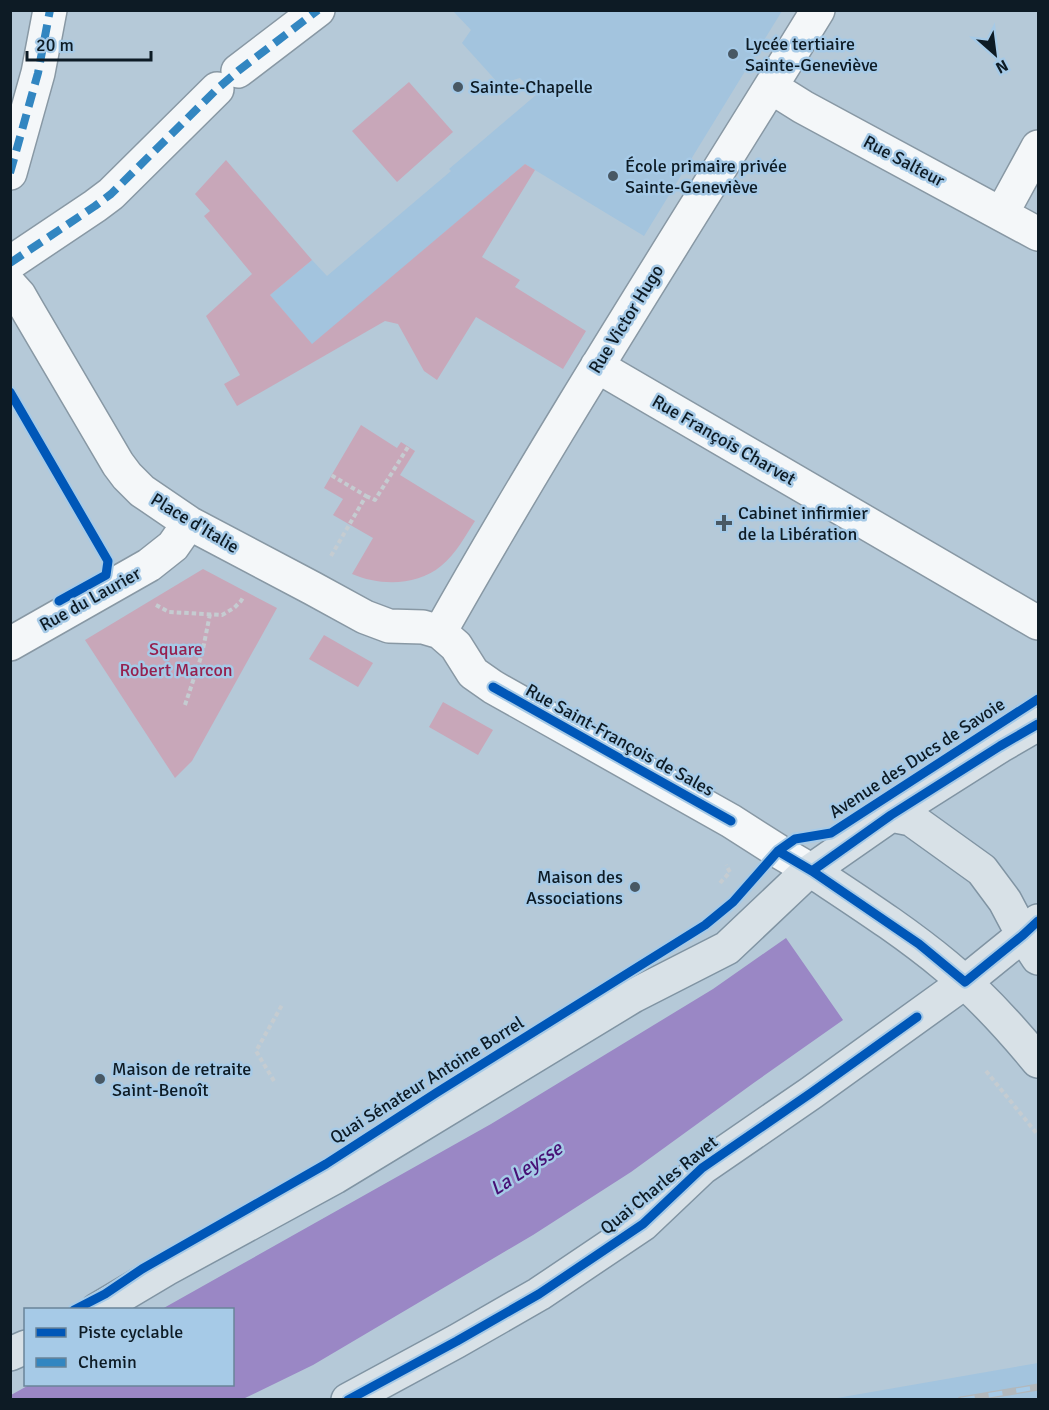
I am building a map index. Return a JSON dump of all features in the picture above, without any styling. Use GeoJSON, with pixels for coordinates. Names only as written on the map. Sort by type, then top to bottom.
{"type":"FeatureCollection","features":[{"type":"Feature","properties":{"kind":"main road","name":"Avenue des Ducs de Savoie"},"geometry":{"type":"LineString","coordinates":[[812,871],[891,815],[1038,724]]}},
{"type":"Feature","properties":{"kind":"main road"},"geometry":{"type":"LineString","coordinates":[[891,815],[911,819],[982,870],[1033,938],[965,982]]}},
{"type":"Feature","properties":{"kind":"main road"},"geometry":{"type":"LineString","coordinates":[[812,871],[919,944],[965,982],[1007,1024],[1038,1061]]}},
{"type":"Feature","properties":{"kind":"main road","name":"Quai Sénateur Antoine Borrel"},"geometry":{"type":"LineString","coordinates":[[100,1308],[166,1269],[335,1177],[633,996],[727,948],[812,871]]}},
{"type":"Feature","properties":{"kind":"main road","name":"Quai Charles Ravet"},"geometry":{"type":"LineString","coordinates":[[348,1400],[540,1294],[643,1224],[702,1168],[965,982]]}},
{"type":"Feature","properties":{"kind":"main road"},"geometry":{"type":"LineString","coordinates":[[10,1354],[24,1348]]}},
{"type":"Feature","properties":{"kind":"street"},"geometry":{"type":"LineString","coordinates":[[10,173],[38,73],[50,10]]}},
{"type":"Feature","properties":{"kind":"street"},"geometry":{"type":"LineString","coordinates":[[10,263],[111,194],[227,80],[318,10]]}},
{"type":"Feature","properties":{"kind":"street","name":"Rue Victor Hugo"},"geometry":{"type":"LineString","coordinates":[[440,632],[597,366],[818,10]]}},
{"type":"Feature","properties":{"kind":"street","name":"Rue Salteur"},"geometry":{"type":"LineString","coordinates":[[771,87],[803,107],[1038,234]]}},
{"type":"Feature","properties":{"kind":"street"},"geometry":{"type":"LineString","coordinates":[[1002,213],[1038,147]]}},
{"type":"Feature","properties":{"kind":"street","name":"Place d'Italie"},"geometry":{"type":"LineString","coordinates":[[10,285],[27,309],[118,464],[142,491],[189,523],[365,617],[388,626],[423,627],[440,632]]}},
{"type":"Feature","properties":{"kind":"street","name":"Rue François Charvet"},"geometry":{"type":"LineString","coordinates":[[597,366],[1038,623]]}},
{"type":"Feature","properties":{"kind":"street","name":"Rue du Laurier"},"geometry":{"type":"LineString","coordinates":[[10,644],[149,565],[173,546],[189,523]]}},
{"type":"Feature","properties":{"kind":"street","name":"Rue Saint-François de Sales"},"geometry":{"type":"LineString","coordinates":[[440,632],[456,646],[473,673],[493,687],[731,821],[812,871]]}},
{"type":"Feature","properties":{"kind":"path"},"geometry":{"type":"LineString","coordinates":[[332,475],[375,500],[408,447]]}},
{"type":"Feature","properties":{"kind":"path"},"geometry":{"type":"LineString","coordinates":[[312,588],[366,496]]}},
{"type":"Feature","properties":{"kind":"path"},"geometry":{"type":"LineString","coordinates":[[150,601],[169,612],[222,615],[241,601],[246,591]]}},
{"type":"Feature","properties":{"kind":"path"},"geometry":{"type":"LineString","coordinates":[[185,705],[202,654],[210,614]]}},
{"type":"Feature","properties":{"kind":"path"},"geometry":{"type":"LineString","coordinates":[[720,884],[730,872]]}},
{"type":"Feature","properties":{"kind":"path"},"geometry":{"type":"LineString","coordinates":[[274,1081],[256,1051],[282,1005]]}},
{"type":"Feature","properties":{"kind":"path"},"geometry":{"type":"LineString","coordinates":[[986,1071],[1038,1136]]}},
{"type":"Feature","properties":{"kind":"shaded area","name":"École primaire privée Sainte-Geneviève"},"geometry":{"type":"Polygon","coordinates":[[[453,11],[782,11],[644,236],[525,164],[312,345],[270,295],[312,260],[327,276],[451,171],[449,169],[536,95],[520,78],[499,84],[462,43],[471,30],[453,11]]]}},
{"type":"Feature","properties":{"kind":"shaded area"},"geometry":{"type":"Polygon","coordinates":[[[1038,1363],[1038,1399],[832,1399],[837,1398],[1038,1363]]]}},
{"type":"Feature","properties":{"kind":"green space"},"geometry":{"type":"Polygon","coordinates":[[[409,82],[453,132],[397,182],[352,131],[409,82]]]}},
{"type":"Feature","properties":{"kind":"green space"},"geometry":{"type":"Polygon","coordinates":[[[226,160],[312,260],[270,295],[312,344],[525,164],[535,170],[482,257],[520,280],[515,287],[586,331],[563,369],[476,317],[437,380],[424,371],[398,324],[385,321],[237,406],[224,384],[240,375],[206,316],[252,274],[204,216],[210,211],[195,194],[226,160]]]}},
{"type":"Feature","properties":{"kind":"green space"},"geometry":{"type":"Polygon","coordinates":[[[361,425],[397,448],[401,442],[415,451],[400,475],[475,521],[451,556],[431,573],[398,582],[374,581],[352,574],[373,538],[333,515],[343,499],[324,488],[361,425]]]}},
{"type":"Feature","properties":{"kind":"green space","name":"Square Robert Marcon"},"geometry":{"type":"Polygon","coordinates":[[[203,569],[277,608],[192,761],[175,778],[85,640],[203,569]]]}},
{"type":"Feature","properties":{"kind":"green space"},"geometry":{"type":"Polygon","coordinates":[[[324,635],[373,663],[358,687],[309,659],[324,635]]]}},
{"type":"Feature","properties":{"kind":"green space"},"geometry":{"type":"Polygon","coordinates":[[[443,702],[493,730],[478,755],[429,727],[443,702]]]}},
{"type":"Feature","properties":{"kind":"water","name":"La Leysse"},"geometry":{"type":"Polygon","coordinates":[[[786,938],[843,1020],[631,1172],[533,1235],[313,1365],[243,1399],[11,1399],[11,1395],[27,1386],[234,1386],[234,1308],[164,1308],[491,1124],[713,989],[786,938]]]}},
{"type":"Feature","properties":{"kind":"railway"},"geometry":{"type":"LineString","coordinates":[[961,1400],[1038,1387]]}},
{"type":"Feature","properties":{"kind":"marked path"},"geometry":{"type":"LineString","coordinates":[[10,173],[38,73],[50,10]]}},
{"type":"Feature","properties":{"kind":"marked path"},"geometry":{"type":"LineString","coordinates":[[10,263],[111,194],[217,89],[318,10]]}},
{"type":"Feature","properties":{"kind":"cycle path"},"geometry":{"type":"LineString","coordinates":[[10,392],[108,561],[106,575],[59,601]]}},
{"type":"Feature","properties":{"kind":"cycle path"},"geometry":{"type":"LineString","coordinates":[[493,687],[731,821]]}},
{"type":"Feature","properties":{"kind":"cycle path"},"geometry":{"type":"LineString","coordinates":[[78,1308],[326,1164],[705,925],[733,902],[778,851],[795,839],[831,833],[1038,699]]}},
{"type":"Feature","properties":{"kind":"cycle path"},"geometry":{"type":"LineString","coordinates":[[812,871],[891,815],[1038,724]]}},
{"type":"Feature","properties":{"kind":"cycle path"},"geometry":{"type":"LineString","coordinates":[[778,851],[812,871],[919,944],[965,982],[1038,921]]}},
{"type":"Feature","properties":{"kind":"cycle path"},"geometry":{"type":"LineString","coordinates":[[348,1400],[539,1294],[643,1224],[702,1168],[917,1017]]}},
{"type":"Feature","properties":{"kind":"place","name":"Lycée tertiaire Sainte-Geneviève"},"geometry":{"type":"Point","coordinates":[733,54]}},
{"type":"Feature","properties":{"kind":"place","name":"Sainte-Chapelle"},"geometry":{"type":"Point","coordinates":[458,87]}},
{"type":"Feature","properties":{"kind":"place","name":"École primaire privée Sainte-Geneviève"},"geometry":{"type":"Point","coordinates":[613,176]}},
{"type":"Feature","properties":{"kind":"place","name":"Cabinet infirmier de la Libération"},"geometry":{"type":"Point","coordinates":[724,523]}},
{"type":"Feature","properties":{"kind":"place","name":"Maison des Associations"},"geometry":{"type":"Point","coordinates":[635,887]}},
{"type":"Feature","properties":{"kind":"place","name":"Maison de retraite Saint-Benoît"},"geometry":{"type":"Point","coordinates":[100,1079]}}]}
